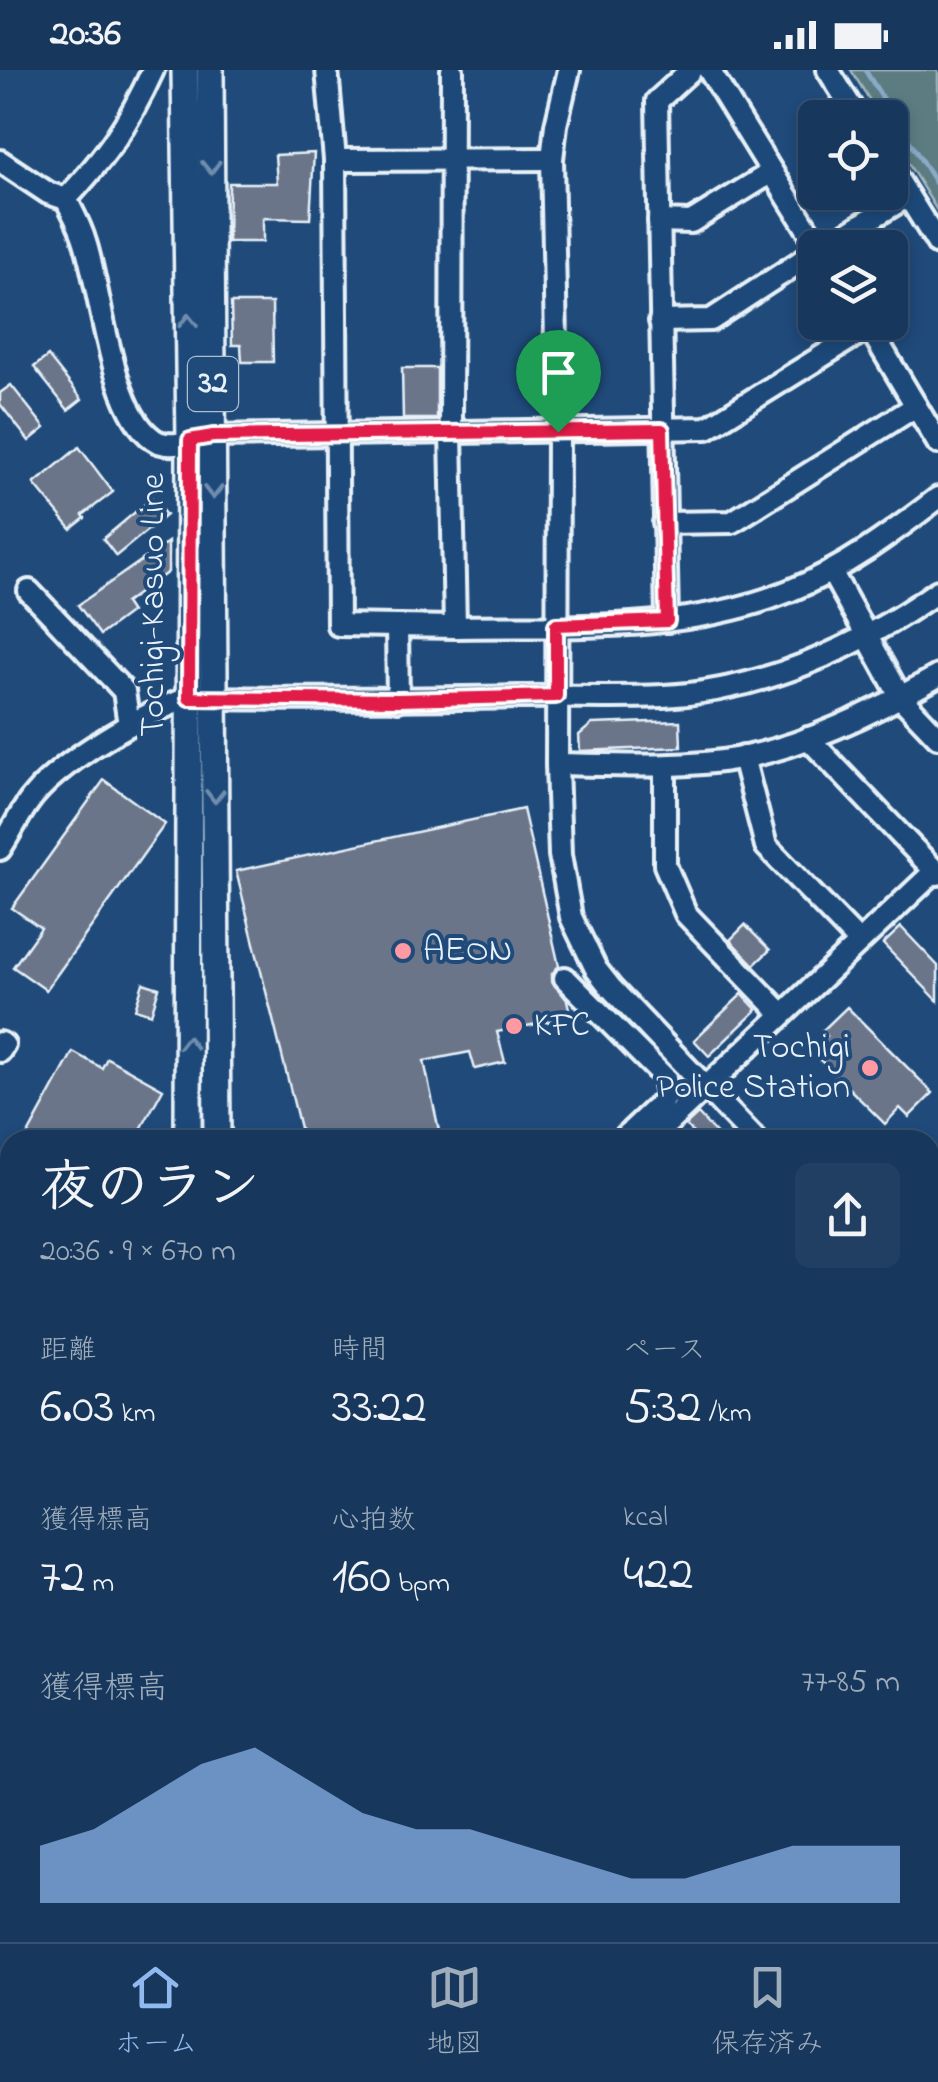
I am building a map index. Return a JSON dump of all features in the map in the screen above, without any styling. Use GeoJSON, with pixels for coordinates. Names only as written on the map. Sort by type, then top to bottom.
{"type":"FeatureCollection","features":[{"type":"Feature","properties":{"kind":"main road","name":"Tochigi-Kasuo Line"},"geometry":{"type":"LineString","coordinates":[[185,70],[202,438]]}},
{"type":"Feature","properties":{"kind":"main road","name":"Tochigi-Kasuo Line"},"geometry":{"type":"LineString","coordinates":[[188,1130],[202,698],[202,438],[210,70]]}},
{"type":"Feature","properties":{"kind":"main road","name":"Tochigi-Kasuo Line"},"geometry":{"type":"LineString","coordinates":[[202,698],[217,1130]]}},
{"type":"Feature","properties":{"kind":"street"},"geometry":{"type":"LineString","coordinates":[[66,199],[107,155],[137,106],[153,70]]}},
{"type":"Feature","properties":{"kind":"street"},"geometry":{"type":"LineString","coordinates":[[326,70],[335,160],[338,625],[455,627],[667,621],[734,609],[788,592],[832,571],[881,542],[938,498]]}},
{"type":"Feature","properties":{"kind":"street"},"geometry":{"type":"LineString","coordinates":[[452,70],[455,627]]}},
{"type":"Feature","properties":{"kind":"street"},"geometry":{"type":"LineString","coordinates":[[569,70],[558,111],[552,160],[558,432],[557,764],[563,880],[571,918],[582,944],[611,988],[746,1130]]}},
{"type":"Feature","properties":{"kind":"street"},"geometry":{"type":"LineString","coordinates":[[667,621],[657,101],[692,70]]}},
{"type":"Feature","properties":{"kind":"street"},"geometry":{"type":"LineString","coordinates":[[708,70],[807,230]]}},
{"type":"Feature","properties":{"kind":"street"},"geometry":{"type":"LineString","coordinates":[[828,70],[847,100]]}},
{"type":"Feature","properties":{"kind":"street"},"geometry":{"type":"LineString","coordinates":[[335,160],[552,160]]}},
{"type":"Feature","properties":{"kind":"street"},"geometry":{"type":"LineString","coordinates":[[0,161],[48,193],[66,199],[86,244],[120,384],[135,419],[154,440],[169,445],[202,438],[708,428],[845,340]]}},
{"type":"Feature","properties":{"kind":"street"},"geometry":{"type":"LineString","coordinates":[[659,221],[690,222],[772,172]]}},
{"type":"Feature","properties":{"kind":"street"},"geometry":{"type":"LineString","coordinates":[[908,196],[938,244]]}},
{"type":"Feature","properties":{"kind":"street"},"geometry":{"type":"LineString","coordinates":[[851,230],[884,210]]}},
{"type":"Feature","properties":{"kind":"street"},"geometry":{"type":"LineString","coordinates":[[660,322],[711,320],[798,263]]}},
{"type":"Feature","properties":{"kind":"street"},"geometry":{"type":"LineString","coordinates":[[877,340],[938,443]]}},
{"type":"Feature","properties":{"kind":"street"},"geometry":{"type":"LineString","coordinates":[[664,522],[732,522],[916,406]]}},
{"type":"Feature","properties":{"kind":"street"},"geometry":{"type":"LineString","coordinates":[[832,571],[900,698],[938,738]]}},
{"type":"Feature","properties":{"kind":"street"},"geometry":{"type":"LineString","coordinates":[[29,591],[124,691],[129,725]]}},
{"type":"Feature","properties":{"kind":"street"},"geometry":{"type":"LineString","coordinates":[[0,850],[29,802],[61,770],[159,707],[202,698],[665,696],[720,689],[822,658],[938,591]]}},
{"type":"Feature","properties":{"kind":"street"},"geometry":{"type":"LineString","coordinates":[[397,626],[398,700]]}},
{"type":"Feature","properties":{"kind":"street"},"geometry":{"type":"LineString","coordinates":[[557,764],[665,766],[742,758],[808,738],[900,698],[938,676]]}},
{"type":"Feature","properties":{"kind":"street"},"geometry":{"type":"LineString","coordinates":[[660,1130],[936,872],[808,738]]}},
{"type":"Feature","properties":{"kind":"street"},"geometry":{"type":"LineString","coordinates":[[742,758],[766,846],[859,942]]}},
{"type":"Feature","properties":{"kind":"street"},"geometry":{"type":"LineString","coordinates":[[665,766],[665,865],[686,914],[782,1014]]}},
{"type":"Feature","properties":{"kind":"street"},"geometry":{"type":"LineString","coordinates":[[565,978],[664,1078],[666,1096],[632,1130]]}},
{"type":"Feature","properties":{"kind":"green space"},"geometry":{"type":"Polygon","coordinates":[[[851,70],[938,70],[938,212],[908,163],[908,100],[870,100],[851,70]]]}},
{"type":"Feature","properties":{"kind":"building"},"geometry":{"type":"Polygon","coordinates":[[[314,153],[310,219],[263,218],[263,242],[228,242],[229,183],[277,183],[275,155],[314,153]]]}},
{"type":"Feature","properties":{"kind":"building"},"geometry":{"type":"Polygon","coordinates":[[[231,303],[272,303],[273,362],[242,362],[241,345],[232,345],[231,303]]]}},
{"type":"Feature","properties":{"kind":"building"},"geometry":{"type":"Polygon","coordinates":[[[48,356],[82,399],[68,410],[34,367],[48,356]]]}},
{"type":"Feature","properties":{"kind":"building"},"geometry":{"type":"Polygon","coordinates":[[[402,368],[437,368],[437,419],[403,419],[402,368]]]}},
{"type":"Feature","properties":{"kind":"building"},"geometry":{"type":"Polygon","coordinates":[[[11,385],[45,428],[29,441],[0,404],[0,393],[11,385]]]}},
{"type":"Feature","properties":{"kind":"building"},"geometry":{"type":"Polygon","coordinates":[[[79,447],[113,492],[71,529],[34,484],[79,447]]]}},
{"type":"Feature","properties":{"kind":"building"},"geometry":{"type":"Polygon","coordinates":[[[152,498],[166,515],[116,556],[103,539],[152,498]]]}},
{"type":"Feature","properties":{"kind":"building"},"geometry":{"type":"Polygon","coordinates":[[[168,542],[168,572],[125,603],[131,612],[100,635],[78,605],[168,542]]]}},
{"type":"Feature","properties":{"kind":"building"},"geometry":{"type":"Polygon","coordinates":[[[680,721],[681,747],[580,751],[579,735],[592,724],[680,721]]]}},
{"type":"Feature","properties":{"kind":"building"},"geometry":{"type":"Polygon","coordinates":[[[104,780],[165,824],[46,990],[13,967],[41,928],[12,908],[104,780]]]}},
{"type":"Feature","properties":{"kind":"building"},"geometry":{"type":"Polygon","coordinates":[[[523,809],[559,966],[552,981],[567,1000],[571,1017],[497,1032],[505,1062],[475,1069],[470,1052],[424,1061],[439,1130],[301,1130],[236,871],[523,809]]]}},
{"type":"Feature","properties":{"kind":"building"},"geometry":{"type":"Polygon","coordinates":[[[745,925],[770,950],[754,965],[730,940],[745,925]]]}},
{"type":"Feature","properties":{"kind":"building"},"geometry":{"type":"Polygon","coordinates":[[[901,927],[938,966],[938,1001],[883,944],[901,927]]]}},
{"type":"Feature","properties":{"kind":"building"},"geometry":{"type":"Polygon","coordinates":[[[143,983],[159,988],[151,1014],[135,1009],[143,983]]]}},
{"type":"Feature","properties":{"kind":"building"},"geometry":{"type":"Polygon","coordinates":[[[742,994],[757,1010],[709,1056],[694,1040],[742,994]]]}},
{"type":"Feature","properties":{"kind":"building"},"geometry":{"type":"Polygon","coordinates":[[[847,1007],[933,1093],[909,1117],[900,1108],[885,1124],[812,1052],[827,1036],[822,1031],[847,1007]]]}},
{"type":"Feature","properties":{"kind":"building"},"geometry":{"type":"Polygon","coordinates":[[[73,1052],[102,1068],[107,1058],[163,1089],[140,1130],[30,1130],[73,1052]]]}},
{"type":"Feature","properties":{"kind":"building"},"geometry":{"type":"Polygon","coordinates":[[[698,1114],[713,1130],[690,1130],[686,1125],[698,1114]]]}},
{"type":"Feature","properties":{"kind":"waterway"},"geometry":{"type":"LineString","coordinates":[[865,70],[938,187]]}},
{"type":"Feature","properties":{"kind":"place","name":"AEON"},"geometry":{"type":"Point","coordinates":[403,951]}},
{"type":"Feature","properties":{"kind":"place","name":"KFC"},"geometry":{"type":"Point","coordinates":[514,1026]}},
{"type":"Feature","properties":{"kind":"place","name":"Tochigi Police Station"},"geometry":{"type":"Point","coordinates":[870,1068]}},
{"type":"Feature","properties":{"kind":"route"},"geometry":{"type":"LineString","coordinates":[[662,430],[667,621],[556,625],[556,696],[398,700],[189,698],[190,440],[213,436],[558,432],[662,430]]}}]}
